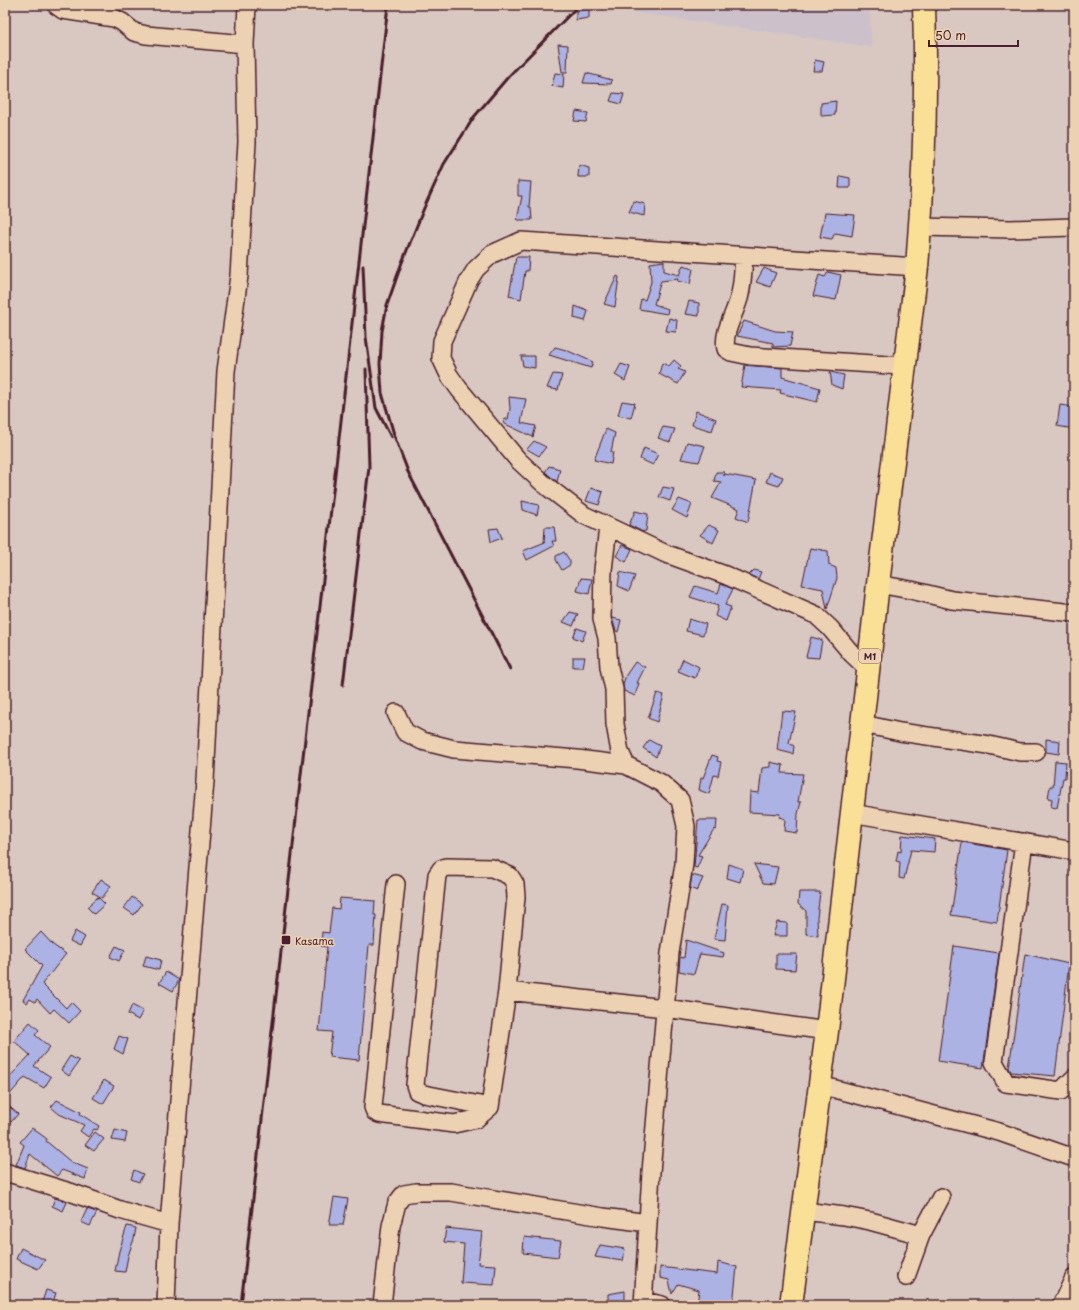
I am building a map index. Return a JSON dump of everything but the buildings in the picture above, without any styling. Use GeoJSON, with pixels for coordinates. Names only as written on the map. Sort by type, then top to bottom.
{"type":"FeatureCollection","features":[{"type":"Feature","properties":{"kind":"main road","name":"M1"},"geometry":{"type":"LineString","coordinates":[[791,1305],[828,1031],[878,584],[917,267],[924,140],[924,5]]}},
{"type":"Feature","properties":{"kind":"street"},"geometry":{"type":"LineString","coordinates":[[56,5],[63,10],[114,18],[122,22],[134,32],[146,35],[245,44]]}},
{"type":"Feature","properties":{"kind":"street"},"geometry":{"type":"LineString","coordinates":[[166,1305],[169,1224],[205,781],[226,371],[239,276],[247,142],[245,44],[247,5]]}},
{"type":"Feature","properties":{"kind":"street"},"geometry":{"type":"LineString","coordinates":[[920,228],[1011,229],[1074,227]]}},
{"type":"Feature","properties":{"kind":"street"},"geometry":{"type":"LineString","coordinates":[[869,670],[816,615],[725,575],[664,553],[584,515],[544,484],[518,460],[459,389],[449,375],[441,358],[442,341],[469,280],[476,269],[492,254],[521,241],[917,267]]}},
{"type":"Feature","properties":{"kind":"street"},"geometry":{"type":"LineString","coordinates":[[744,256],[740,295],[728,329],[725,343],[726,349],[731,352],[750,356],[904,366]]}},
{"type":"Feature","properties":{"kind":"street"},"geometry":{"type":"LineString","coordinates":[[608,527],[603,570],[602,619],[607,638],[609,667],[614,688],[615,724],[620,752],[626,765]]}},
{"type":"Feature","properties":{"kind":"street"},"geometry":{"type":"LineString","coordinates":[[878,584],[952,600],[1074,613]]}},
{"type":"Feature","properties":{"kind":"street"},"geometry":{"type":"LineString","coordinates":[[396,713],[405,732],[422,741],[454,749],[578,759],[626,765],[661,783],[680,800],[686,826],[684,864],[670,953],[664,1008],[648,1223],[644,1303],[662,1305]]}},
{"type":"Feature","properties":{"kind":"street"},"geometry":{"type":"LineString","coordinates":[[863,724],[900,732],[989,745],[1020,752],[1036,752]]}},
{"type":"Feature","properties":{"kind":"street"},"geometry":{"type":"LineString","coordinates":[[852,814],[1074,851]]}},
{"type":"Feature","properties":{"kind":"street"},"geometry":{"type":"LineString","coordinates":[[1024,842],[994,1062],[1006,1084],[1061,1091],[1074,1078]]}},
{"type":"Feature","properties":{"kind":"street"},"geometry":{"type":"LineString","coordinates":[[396,884],[373,1107],[375,1112],[379,1114],[454,1124],[476,1119],[490,1107],[507,992],[516,897],[515,884],[510,876],[492,868],[446,867],[441,869],[437,875],[415,1085],[417,1091],[424,1094],[490,1107]]}},
{"type":"Feature","properties":{"kind":"street"},"geometry":{"type":"LineString","coordinates":[[507,992],[664,1008],[828,1031]]}},
{"type":"Feature","properties":{"kind":"street"},"geometry":{"type":"LineString","coordinates":[[820,1085],[999,1132],[1074,1158]]}},
{"type":"Feature","properties":{"kind":"street"},"geometry":{"type":"LineString","coordinates":[[5,1172],[70,1192],[120,1210],[169,1224]]}},
{"type":"Feature","properties":{"kind":"street"},"geometry":{"type":"LineString","coordinates":[[382,1305],[391,1226],[397,1203],[404,1194],[416,1192],[451,1192],[648,1223]]}},
{"type":"Feature","properties":{"kind":"street"},"geometry":{"type":"LineString","coordinates":[[906,1277],[921,1235],[941,1197]]}},
{"type":"Feature","properties":{"kind":"street"},"geometry":{"type":"LineString","coordinates":[[804,1211],[870,1221],[921,1235]]}},
{"type":"Feature","properties":{"kind":"street"},"geometry":{"type":"LineString","coordinates":[[1061,1305],[1074,1278]]}},
{"type":"Feature","properties":{"kind":"shaded area"},"geometry":{"type":"Polygon","coordinates":[[[582,5],[869,5],[872,47],[582,5]]]}},
{"type":"Feature","properties":{"kind":"railway"},"geometry":{"type":"LineString","coordinates":[[241,1305],[388,5]]}},
{"type":"Feature","properties":{"kind":"railway"},"geometry":{"type":"LineString","coordinates":[[409,474],[395,438],[382,393],[380,364],[382,331],[387,305],[401,265],[444,164],[474,117],[508,77],[579,5]]}},
{"type":"Feature","properties":{"kind":"railway"},"geometry":{"type":"LineString","coordinates":[[363,266],[366,337],[376,408],[391,437]]}},
{"type":"Feature","properties":{"kind":"railway"},"geometry":{"type":"LineString","coordinates":[[343,685],[369,467],[366,369]]}},
{"type":"Feature","properties":{"kind":"railway"},"geometry":{"type":"LineString","coordinates":[[407,470],[510,669]]}},
{"type":"Feature","properties":{"kind":"place","name":"Kasama"},"geometry":{"type":"Point","coordinates":[286,940]}}]}
